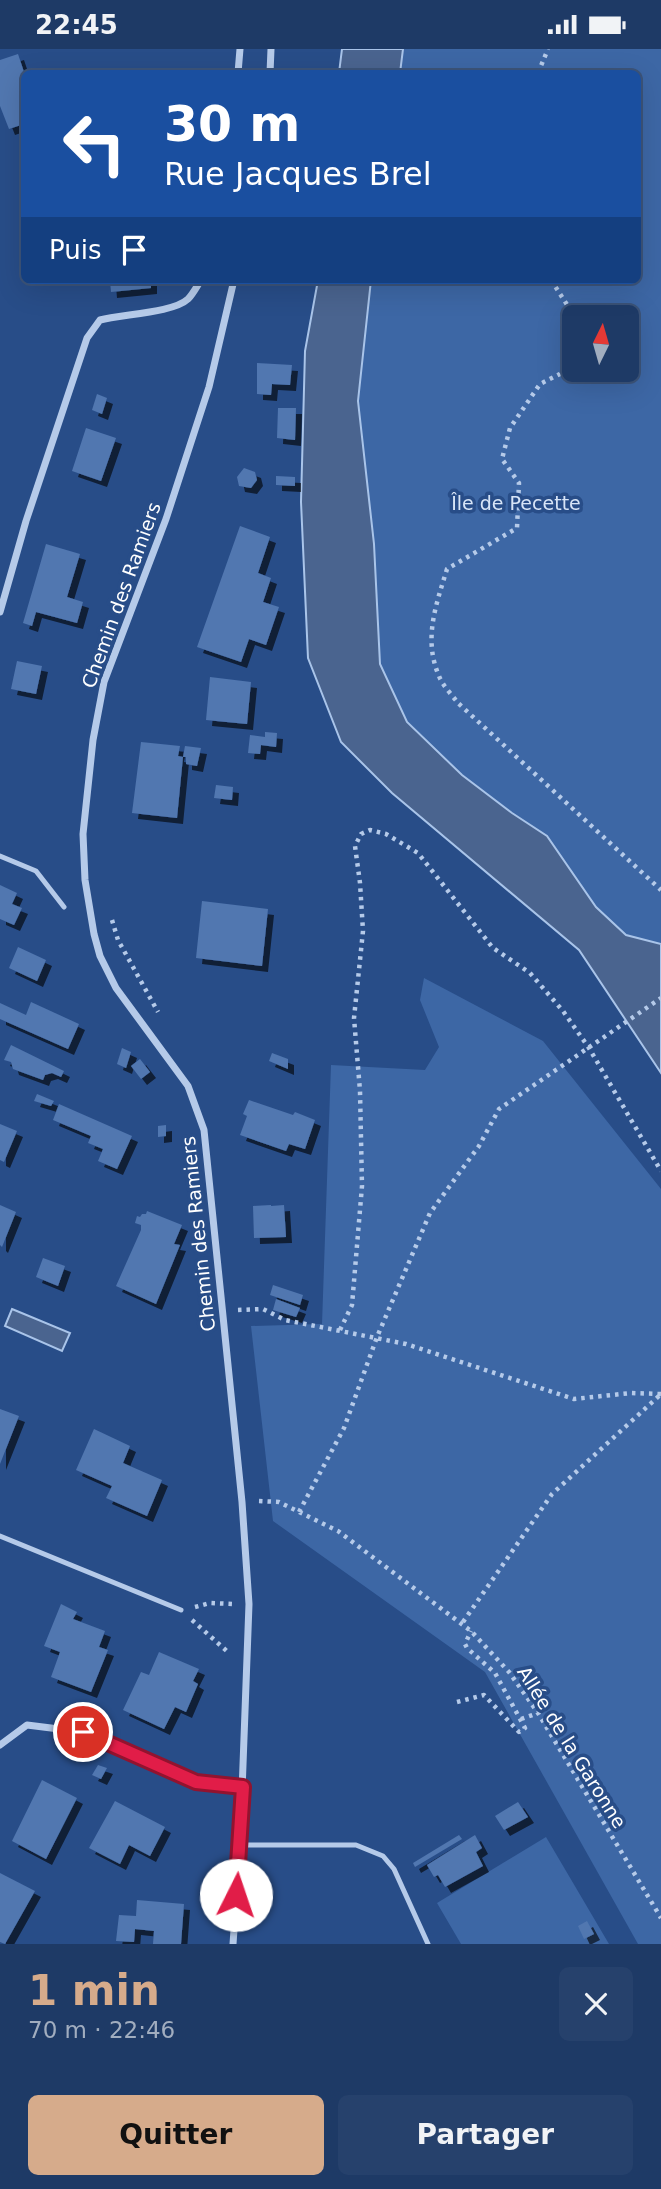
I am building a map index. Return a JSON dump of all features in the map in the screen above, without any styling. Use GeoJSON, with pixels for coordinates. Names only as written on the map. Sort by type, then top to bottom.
{"type":"FeatureCollection","features":[{"type":"Feature","properties":{"kind":"street"},"geometry":{"type":"LineString","coordinates":[[238,70],[240,49]]}},
{"type":"Feature","properties":{"kind":"street"},"geometry":{"type":"LineString","coordinates":[[270,70],[271,49]]}},
{"type":"Feature","properties":{"kind":"street"},"geometry":{"type":"LineString","coordinates":[[0,612],[26,521],[87,338],[100,320],[120,314],[169,310],[187,300],[198,284]]}},
{"type":"Feature","properties":{"kind":"street","name":"Chemin des Ramiers"},"geometry":{"type":"LineString","coordinates":[[233,284],[209,387],[166,519],[104,682],[93,740],[83,834],[85,880],[100,956],[116,988],[188,1086],[204,1131],[242,1502],[249,1604],[243,1787],[233,1944]]}},
{"type":"Feature","properties":{"kind":"street"},"geometry":{"type":"LineString","coordinates":[[0,1745],[27,1725],[83,1732],[196,1782],[243,1787]]}},
{"type":"Feature","properties":{"kind":"lane"},"geometry":{"type":"LineString","coordinates":[[0,856],[36,871],[64,907]]}},
{"type":"Feature","properties":{"kind":"lane"},"geometry":{"type":"LineString","coordinates":[[0,1536],[181,1610]]}},
{"type":"Feature","properties":{"kind":"lane"},"geometry":{"type":"LineString","coordinates":[[240,1845],[356,1845],[383,1856],[394,1869],[428,1944]]}},
{"type":"Feature","properties":{"kind":"path"},"geometry":{"type":"LineString","coordinates":[[539,70],[548,49]]}},
{"type":"Feature","properties":{"kind":"path"},"geometry":{"type":"LineString","coordinates":[[554,284],[567,305]]}},
{"type":"Feature","properties":{"kind":"path"},"geometry":{"type":"LineString","coordinates":[[562,371],[540,384],[510,428],[502,459],[519,483],[517,528],[447,569],[432,617],[430,644],[439,678],[458,703],[661,890]]}},
{"type":"Feature","properties":{"kind":"path"},"geometry":{"type":"LineString","coordinates":[[340,1330],[352,1305],[362,1187],[360,1091],[354,1018],[363,930],[355,846],[361,834],[370,830],[386,834],[418,853],[493,948],[530,973],[563,1011],[589,1048],[661,1171]]}},
{"type":"Feature","properties":{"kind":"path"},"geometry":{"type":"LineString","coordinates":[[111,918],[118,940],[162,1019]]}},
{"type":"Feature","properties":{"kind":"path"},"geometry":{"type":"LineString","coordinates":[[299,1512],[344,1428],[377,1337],[429,1213],[479,1146],[499,1109],[661,998]]}},
{"type":"Feature","properties":{"kind":"path"},"geometry":{"type":"LineString","coordinates":[[241,1296],[244,1323]]}},
{"type":"Feature","properties":{"kind":"path"},"geometry":{"type":"LineString","coordinates":[[223,1312],[263,1309],[285,1320],[406,1344],[574,1399],[631,1393],[661,1394]]}},
{"type":"Feature","properties":{"kind":"path"},"geometry":{"type":"LineString","coordinates":[[463,1622],[552,1494],[661,1394]]}},
{"type":"Feature","properties":{"kind":"path","name":"Allée de la Garonne"},"geometry":{"type":"LineString","coordinates":[[261,1492],[262,1501],[279,1502],[338,1531],[463,1622],[509,1672],[538,1713],[661,1917]]}},
{"type":"Feature","properties":{"kind":"path"},"geometry":{"type":"LineString","coordinates":[[181,1610],[211,1603],[249,1604]]}},
{"type":"Feature","properties":{"kind":"path"},"geometry":{"type":"LineString","coordinates":[[181,1610],[229,1651],[229,1664]]}},
{"type":"Feature","properties":{"kind":"path"},"geometry":{"type":"LineString","coordinates":[[457,1702],[484,1695],[519,1732],[525,1728],[495,1673],[467,1649],[471,1631]]}},
{"type":"Feature","properties":{"kind":"path"},"geometry":{"type":"LineString","coordinates":[[520,1720],[538,1713]]}},
{"type":"Feature","properties":{"kind":"green space","name":"Île de Pecette"},"geometry":{"type":"Polygon","coordinates":[[[403,49],[661,49],[661,944],[626,935],[596,907],[547,836],[462,775],[407,722],[380,664],[374,544],[358,401],[371,284],[641,284],[641,70],[400,70],[403,49]]]}},
{"type":"Feature","properties":{"kind":"green space"},"geometry":{"type":"Polygon","coordinates":[[[424,978],[543,1041],[661,1189],[661,1944],[638,1944],[485,1672],[273,1521],[251,1326],[322,1324],[331,1065],[425,1070],[439,1047],[420,1000],[424,978]]]}},
{"type":"Feature","properties":{"kind":"green space"},"geometry":{"type":"Polygon","coordinates":[[[546,1837],[609,1944],[461,1944],[437,1903],[546,1837]]]}},
{"type":"Feature","properties":{"kind":"shaded area"},"geometry":{"type":"Polygon","coordinates":[[[342,49],[403,49],[400,70],[339,70],[342,49]]]}},
{"type":"Feature","properties":{"kind":"shaded area"},"geometry":{"type":"Polygon","coordinates":[[[317,284],[371,284],[358,401],[374,544],[380,664],[407,722],[462,775],[547,836],[596,907],[626,935],[661,944],[661,1073],[579,950],[392,793],[341,742],[308,658],[301,502],[305,351],[317,284]]]}},
{"type":"Feature","properties":{"kind":"shaded area"},"geometry":{"type":"Polygon","coordinates":[[[12,1309],[70,1333],[62,1351],[5,1326],[12,1309]]]}},
{"type":"Feature","properties":{"kind":"building"},"geometry":{"type":"Polygon","coordinates":[[[18,54],[23,70],[21,70],[21,125],[9,129],[0,106],[0,60],[18,54]]]}},
{"type":"Feature","properties":{"kind":"building"},"geometry":{"type":"Polygon","coordinates":[[[110,284],[151,284],[151,288],[111,292],[110,284]]]}},
{"type":"Feature","properties":{"kind":"building"},"geometry":{"type":"Polygon","coordinates":[[[257,363],[292,365],[290,385],[272,384],[271,395],[257,394],[257,363]]]}},
{"type":"Feature","properties":{"kind":"building"},"geometry":{"type":"Polygon","coordinates":[[[97,394],[107,398],[102,414],[92,410],[97,394]]]}},
{"type":"Feature","properties":{"kind":"building"},"geometry":{"type":"Polygon","coordinates":[[[278,408],[296,408],[295,440],[277,438],[278,408]]]}},
{"type":"Feature","properties":{"kind":"building"},"geometry":{"type":"Polygon","coordinates":[[[86,428],[116,438],[101,481],[72,471],[86,428]]]}},
{"type":"Feature","properties":{"kind":"building"},"geometry":{"type":"Polygon","coordinates":[[[244,468],[255,472],[257,480],[251,488],[239,486],[237,477],[244,468]]]}},
{"type":"Feature","properties":{"kind":"building"},"geometry":{"type":"Polygon","coordinates":[[[276,476],[295,477],[295,486],[276,485],[276,476]]]}},
{"type":"Feature","properties":{"kind":"building"},"geometry":{"type":"Polygon","coordinates":[[[240,526],[270,537],[258,573],[271,578],[263,602],[279,607],[266,645],[249,639],[241,662],[197,647],[240,526]]]}},
{"type":"Feature","properties":{"kind":"building"},"geometry":{"type":"Polygon","coordinates":[[[46,544],[80,554],[67,597],[83,602],[77,623],[36,612],[32,626],[23,623],[46,544]]]}},
{"type":"Feature","properties":{"kind":"building"},"geometry":{"type":"Polygon","coordinates":[[[17,661],[42,666],[36,694],[11,689],[17,661]]]}},
{"type":"Feature","properties":{"kind":"building"},"geometry":{"type":"Polygon","coordinates":[[[210,677],[251,682],[247,724],[206,720],[210,677]]]}},
{"type":"Feature","properties":{"kind":"building"},"geometry":{"type":"Polygon","coordinates":[[[265,732],[277,733],[276,747],[261,745],[260,754],[248,753],[250,735],[265,737],[265,732]]]}},
{"type":"Feature","properties":{"kind":"building"},"geometry":{"type":"Polygon","coordinates":[[[141,742],[180,746],[178,756],[183,757],[177,818],[132,813],[141,742]]]}},
{"type":"Feature","properties":{"kind":"building"},"geometry":{"type":"Polygon","coordinates":[[[185,746],[201,748],[197,766],[186,764],[186,757],[183,757],[185,746]]]}},
{"type":"Feature","properties":{"kind":"building"},"geometry":{"type":"Polygon","coordinates":[[[216,785],[233,787],[232,800],[214,798],[216,785]]]}},
{"type":"Feature","properties":{"kind":"building"},"geometry":{"type":"Polygon","coordinates":[[[0,885],[17,893],[12,904],[22,908],[14,925],[0,919],[0,885]]]}},
{"type":"Feature","properties":{"kind":"building"},"geometry":{"type":"Polygon","coordinates":[[[202,901],[268,909],[262,966],[196,958],[202,901]]]}},
{"type":"Feature","properties":{"kind":"building"},"geometry":{"type":"Polygon","coordinates":[[[18,947],[46,960],[37,981],[9,968],[18,947]]]}},
{"type":"Feature","properties":{"kind":"building"},"geometry":{"type":"Polygon","coordinates":[[[31,1002],[79,1024],[68,1049],[0,1019],[0,1003],[26,1015],[31,1002]]]}},
{"type":"Feature","properties":{"kind":"building"},"geometry":{"type":"Polygon","coordinates":[[[11,1045],[64,1071],[61,1077],[52,1073],[45,1075],[43,1080],[13,1069],[11,1062],[4,1060],[11,1045]]]}},
{"type":"Feature","properties":{"kind":"building"},"geometry":{"type":"Polygon","coordinates":[[[122,1048],[131,1052],[126,1068],[117,1064],[122,1048]]]}},
{"type":"Feature","properties":{"kind":"building"},"geometry":{"type":"Polygon","coordinates":[[[272,1053],[288,1059],[288,1069],[269,1061],[272,1053]]]}},
{"type":"Feature","properties":{"kind":"building"},"geometry":{"type":"Polygon","coordinates":[[[140,1059],[150,1072],[141,1079],[131,1066],[140,1059]]]}},
{"type":"Feature","properties":{"kind":"building"},"geometry":{"type":"Polygon","coordinates":[[[37,1094],[54,1101],[51,1106],[34,1101],[37,1094]]]}},
{"type":"Feature","properties":{"kind":"building"},"geometry":{"type":"Polygon","coordinates":[[[249,1100],[315,1120],[305,1149],[289,1144],[286,1151],[240,1135],[247,1116],[243,1114],[249,1100]]]}},
{"type":"Feature","properties":{"kind":"building"},"geometry":{"type":"Polygon","coordinates":[[[59,1104],[132,1136],[117,1169],[98,1161],[103,1149],[88,1143],[91,1136],[53,1120],[59,1104]]]}},
{"type":"Feature","properties":{"kind":"building"},"geometry":{"type":"Polygon","coordinates":[[[0,1124],[17,1131],[4,1162],[0,1160],[0,1124]]]}},
{"type":"Feature","properties":{"kind":"building"},"geometry":{"type":"Polygon","coordinates":[[[166,1125],[166,1136],[158,1137],[158,1126],[166,1125]]]}},
{"type":"Feature","properties":{"kind":"building"},"geometry":{"type":"Polygon","coordinates":[[[0,1205],[16,1212],[2,1247],[0,1245],[0,1205]]]}},
{"type":"Feature","properties":{"kind":"building"},"geometry":{"type":"Polygon","coordinates":[[[284,1205],[286,1237],[254,1238],[253,1206],[284,1205]]]}},
{"type":"Feature","properties":{"kind":"building"},"geometry":{"type":"Polygon","coordinates":[[[147,1211],[182,1225],[174,1244],[180,1245],[156,1304],[116,1286],[141,1230],[141,1225],[135,1223],[137,1216],[146,1214],[147,1211]]]}},
{"type":"Feature","properties":{"kind":"building"},"geometry":{"type":"Polygon","coordinates":[[[43,1258],[65,1266],[58,1286],[36,1277],[43,1258]]]}},
{"type":"Feature","properties":{"kind":"building"},"geometry":{"type":"Polygon","coordinates":[[[273,1285],[303,1295],[300,1305],[270,1295],[273,1285]]]}},
{"type":"Feature","properties":{"kind":"building"},"geometry":{"type":"Polygon","coordinates":[[[276,1299],[300,1308],[296,1317],[273,1310],[276,1299]]]}},
{"type":"Feature","properties":{"kind":"building"},"geometry":{"type":"Polygon","coordinates":[[[0,1409],[19,1416],[0,1464],[0,1409]]]}},
{"type":"Feature","properties":{"kind":"building"},"geometry":{"type":"Polygon","coordinates":[[[94,1429],[130,1446],[123,1463],[162,1480],[147,1516],[106,1498],[112,1486],[76,1470],[94,1429]]]}},
{"type":"Feature","properties":{"kind":"building"},"geometry":{"type":"Polygon","coordinates":[[[61,1604],[77,1612],[73,1619],[105,1631],[99,1647],[108,1650],[91,1692],[51,1677],[60,1652],[44,1646],[61,1604]]]}},
{"type":"Feature","properties":{"kind":"building"},"geometry":{"type":"Polygon","coordinates":[[[159,1652],[199,1669],[193,1681],[198,1684],[186,1712],[175,1707],[164,1729],[123,1710],[141,1672],[149,1675],[159,1652]]]}},
{"type":"Feature","properties":{"kind":"building"},"geometry":{"type":"Polygon","coordinates":[[[98,1765],[107,1768],[101,1779],[92,1775],[98,1765]]]}},
{"type":"Feature","properties":{"kind":"building"},"geometry":{"type":"Polygon","coordinates":[[[42,1780],[77,1798],[46,1859],[12,1841],[42,1780]]]}},
{"type":"Feature","properties":{"kind":"building"},"geometry":{"type":"Polygon","coordinates":[[[115,1801],[165,1827],[150,1856],[129,1845],[120,1864],[89,1848],[115,1801]]]}},
{"type":"Feature","properties":{"kind":"building"},"geometry":{"type":"Polygon","coordinates":[[[518,1802],[528,1817],[504,1830],[495,1816],[518,1802]]]}},
{"type":"Feature","properties":{"kind":"building"},"geometry":{"type":"Polygon","coordinates":[[[459,1835],[462,1839],[415,1867],[413,1863],[459,1835]]]}},
{"type":"Feature","properties":{"kind":"building"},"geometry":{"type":"Polygon","coordinates":[[[475,1835],[482,1848],[476,1852],[483,1866],[445,1887],[438,1875],[434,1877],[427,1865],[475,1835]]]}},
{"type":"Feature","properties":{"kind":"building"},"geometry":{"type":"Polygon","coordinates":[[[0,1873],[35,1891],[5,1944],[0,1942],[0,1873]]]}},
{"type":"Feature","properties":{"kind":"building"},"geometry":{"type":"Polygon","coordinates":[[[137,1900],[184,1904],[181,1944],[153,1944],[154,1931],[135,1929],[134,1942],[116,1941],[119,1915],[136,1916],[137,1900]]]}},
{"type":"Feature","properties":{"kind":"building"},"geometry":{"type":"Polygon","coordinates":[[[587,1921],[594,1934],[584,1939],[578,1926],[587,1921]]]}},
{"type":"Feature","properties":{"kind":"route"},"geometry":{"type":"LineString","coordinates":[[83,1732],[196,1782],[243,1787],[236,1895]]}}]}
